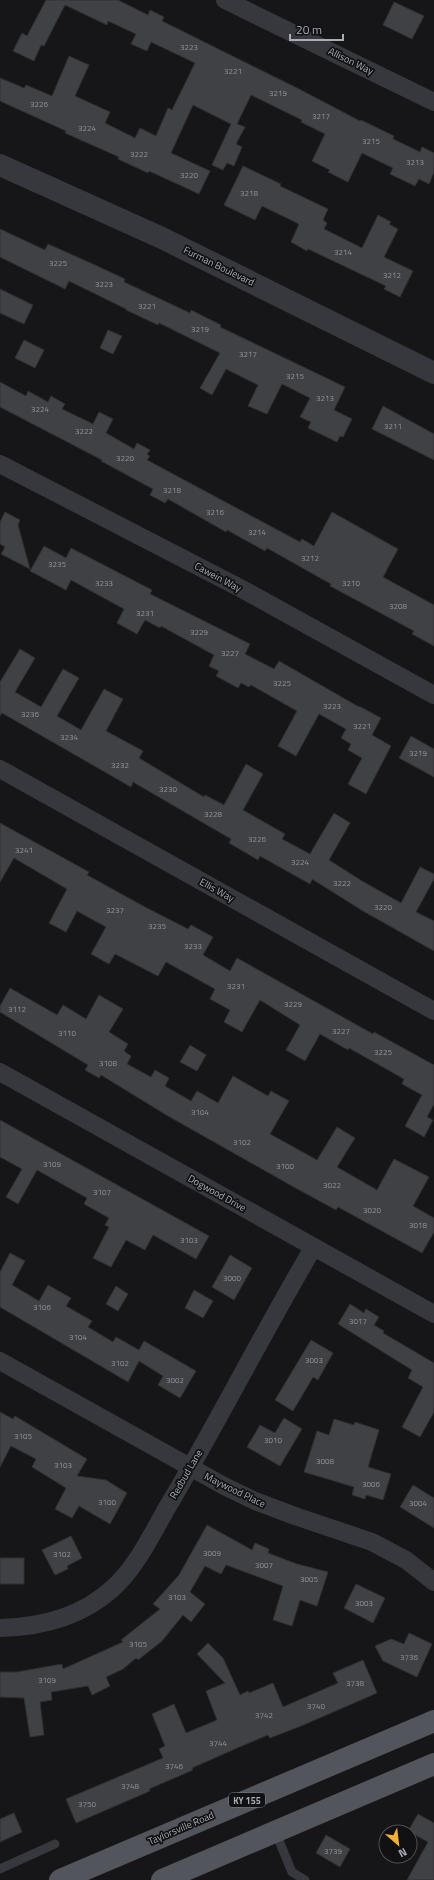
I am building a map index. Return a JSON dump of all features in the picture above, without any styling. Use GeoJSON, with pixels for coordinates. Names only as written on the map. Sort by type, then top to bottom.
{"type":"FeatureCollection","features":[{"type":"Feature","properties":{"kind":"main road","name":"Taylorsville Road"},"geometry":{"type":"LineString","coordinates":[[60,1880],[434,1721]]}},
{"type":"Feature","properties":{"kind":"main road"},"geometry":{"type":"LineString","coordinates":[[162,1880],[434,1764]]}},
{"type":"Feature","properties":{"kind":"street","name":"Allison Way"},"geometry":{"type":"LineString","coordinates":[[225,0],[434,102]]}},
{"type":"Feature","properties":{"kind":"street","name":"Furman Boulevard"},"geometry":{"type":"LineString","coordinates":[[0,165],[162,238],[434,373]]}},
{"type":"Feature","properties":{"kind":"street","name":"Cawein Way"},"geometry":{"type":"LineString","coordinates":[[0,464],[242,589],[434,695]]}},
{"type":"Feature","properties":{"kind":"street","name":"Ellis Way"},"geometry":{"type":"LineString","coordinates":[[0,769],[434,1011]]}},
{"type":"Feature","properties":{"kind":"street","name":"Dogwood Drive"},"geometry":{"type":"LineString","coordinates":[[0,1072],[313,1248],[434,1314]]}},
{"type":"Feature","properties":{"kind":"street","name":"Redbud Lane"},"geometry":{"type":"LineString","coordinates":[[0,1628],[41,1624],[62,1619],[80,1611],[97,1601],[112,1589],[136,1560],[191,1468],[208,1433],[313,1248]]}},
{"type":"Feature","properties":{"kind":"street","name":"Maywood Place"},"geometry":{"type":"LineString","coordinates":[[0,1361],[191,1468],[256,1501],[372,1542],[406,1560],[434,1582]]}},
{"type":"Feature","properties":{"kind":"lane"},"geometry":{"type":"LineString","coordinates":[[275,1832],[290,1876],[305,1880]]}},
{"type":"Feature","properties":{"kind":"lane"},"geometry":{"type":"LineString","coordinates":[[0,1868],[55,1844]]}},
{"type":"Feature","properties":{"kind":"building"},"geometry":{"type":"Polygon","coordinates":[[[46,0],[118,0],[148,15],[150,10],[164,17],[162,21],[360,121],[361,120],[394,136],[393,139],[420,152],[422,147],[434,153],[434,172],[429,184],[419,179],[415,186],[390,174],[393,168],[362,153],[348,182],[328,172],[330,170],[312,161],[325,134],[301,122],[302,120],[251,95],[237,124],[245,127],[236,144],[242,147],[234,166],[227,163],[223,170],[212,165],[231,124],[193,105],[171,153],[210,171],[199,194],[149,171],[148,173],[118,159],[119,157],[65,133],[66,131],[0,101],[0,78],[24,88],[26,85],[52,96],[69,56],[89,65],[75,96],[110,112],[105,123],[135,138],[140,128],[156,136],[168,108],[172,110],[195,63],[151,42],[147,51],[131,44],[136,34],[108,21],[107,25],[65,5],[44,46],[41,45],[34,61],[13,51],[22,33],[27,36],[46,0]]]}},
{"type":"Feature","properties":{"kind":"building"},"geometry":{"type":"Polygon","coordinates":[[[394,2],[424,16],[412,39],[383,25],[394,2]]]}},
{"type":"Feature","properties":{"kind":"building"},"geometry":{"type":"Polygon","coordinates":[[[243,166],[328,209],[323,220],[327,223],[324,229],[362,248],[378,215],[391,222],[389,224],[398,229],[384,257],[413,271],[400,297],[384,289],[386,286],[308,249],[307,251],[291,242],[299,224],[262,206],[255,220],[224,205],[243,166]]]}},
{"type":"Feature","properties":{"kind":"building"},"geometry":{"type":"Polygon","coordinates":[[[0,229],[45,250],[48,244],[95,265],[125,279],[124,282],[190,313],[191,310],[221,325],[220,327],[345,387],[334,410],[352,419],[343,437],[340,436],[337,442],[308,428],[311,422],[300,417],[310,398],[282,384],[267,414],[248,406],[258,385],[226,369],[212,395],[200,388],[220,353],[159,323],[158,325],[126,310],[69,281],[65,289],[0,257],[0,229]]]}},
{"type":"Feature","properties":{"kind":"building"},"geometry":{"type":"Polygon","coordinates":[[[0,289],[33,305],[24,324],[0,313],[0,289]]]}},
{"type":"Feature","properties":{"kind":"building"},"geometry":{"type":"Polygon","coordinates":[[[108,330],[122,336],[113,354],[100,348],[108,330]]]}},
{"type":"Feature","properties":{"kind":"building"},"geometry":{"type":"Polygon","coordinates":[[[24,340],[44,350],[35,368],[15,358],[24,340]]]}},
{"type":"Feature","properties":{"kind":"building"},"geometry":{"type":"Polygon","coordinates":[[[0,382],[26,396],[28,391],[48,402],[51,396],[65,404],[62,409],[93,424],[99,412],[113,419],[106,433],[134,449],[137,443],[150,450],[147,454],[150,456],[147,460],[300,542],[302,539],[314,546],[332,512],[398,549],[383,577],[434,605],[434,646],[412,634],[414,631],[330,586],[331,584],[267,548],[265,551],[227,530],[226,532],[168,499],[165,503],[150,495],[153,489],[101,461],[102,460],[0,407],[0,382]]]}},
{"type":"Feature","properties":{"kind":"building"},"geometry":{"type":"Polygon","coordinates":[[[383,406],[434,434],[434,460],[372,429],[383,406]]]}},
{"type":"Feature","properties":{"kind":"building"},"geometry":{"type":"Polygon","coordinates":[[[5,512],[20,520],[18,525],[30,569],[1,554],[5,547],[0,544],[0,522],[5,512]]]}},
{"type":"Feature","properties":{"kind":"building"},"geometry":{"type":"Polygon","coordinates":[[[44,546],[66,558],[71,548],[152,590],[150,594],[250,644],[245,654],[274,669],[279,661],[381,718],[372,735],[391,746],[366,794],[348,784],[362,758],[348,750],[351,744],[341,738],[346,729],[319,714],[296,756],[278,746],[297,711],[251,685],[249,687],[241,683],[238,688],[216,676],[219,671],[209,666],[214,655],[161,626],[160,628],[145,620],[137,634],[117,623],[124,609],[71,580],[66,590],[30,571],[44,546]]]}},
{"type":"Feature","properties":{"kind":"building"},"geometry":{"type":"Polygon","coordinates":[[[20,649],[35,658],[15,692],[41,707],[63,669],[79,678],[57,716],[81,730],[104,689],[123,699],[106,731],[143,751],[139,758],[204,797],[205,795],[224,805],[246,764],[263,774],[243,810],[285,834],[282,839],[310,854],[334,813],[350,823],[329,860],[362,881],[401,903],[420,867],[434,874],[434,879],[416,912],[434,921],[434,951],[363,911],[312,879],[310,884],[260,856],[258,860],[229,843],[231,839],[133,782],[131,787],[2,713],[0,716],[0,682],[20,649]]]}},
{"type":"Feature","properties":{"kind":"building"},"geometry":{"type":"Polygon","coordinates":[[[411,736],[434,749],[434,777],[399,758],[411,736]]]}},
{"type":"Feature","properties":{"kind":"building"},"geometry":{"type":"Polygon","coordinates":[[[0,823],[89,872],[87,875],[145,907],[188,929],[191,925],[213,937],[203,955],[230,971],[237,958],[373,1034],[374,1032],[434,1065],[434,1104],[427,1117],[433,1120],[424,1137],[405,1126],[422,1095],[402,1084],[404,1079],[349,1048],[348,1050],[320,1034],[305,1061],[286,1050],[300,1025],[260,1000],[242,1032],[224,1022],[230,1010],[210,999],[215,989],[166,962],[158,976],[115,954],[109,964],[91,954],[106,927],[77,911],[66,932],[49,923],[67,889],[14,858],[0,882],[0,823]]]}},
{"type":"Feature","properties":{"kind":"building"},"geometry":{"type":"Polygon","coordinates":[[[10,988],[57,1015],[63,1005],[86,1019],[99,995],[123,1009],[109,1032],[128,1044],[124,1051],[131,1056],[127,1064],[151,1077],[155,1070],[169,1078],[165,1086],[191,1101],[197,1091],[218,1103],[233,1076],[268,1096],[271,1091],[289,1101],[270,1134],[317,1160],[337,1127],[355,1138],[337,1167],[377,1190],[394,1159],[429,1177],[413,1206],[434,1218],[434,1232],[422,1253],[338,1207],[336,1210],[168,1116],[101,1075],[99,1078],[85,1070],[88,1065],[0,1012],[0,1006],[10,988]]]}},
{"type":"Feature","properties":{"kind":"building"},"geometry":{"type":"Polygon","coordinates":[[[190,1045],[206,1055],[197,1071],[180,1062],[190,1045]]]}},
{"type":"Feature","properties":{"kind":"building"},"geometry":{"type":"Polygon","coordinates":[[[0,1120],[209,1236],[196,1259],[153,1235],[145,1250],[126,1240],[111,1267],[93,1258],[109,1227],[105,1225],[109,1218],[84,1204],[87,1198],[37,1170],[18,1204],[6,1197],[22,1169],[0,1157],[0,1120]]]}},
{"type":"Feature","properties":{"kind":"building"},"geometry":{"type":"Polygon","coordinates":[[[10,1253],[25,1261],[12,1285],[39,1301],[48,1285],[71,1298],[66,1306],[92,1321],[88,1327],[113,1342],[116,1337],[139,1350],[144,1341],[196,1371],[180,1398],[158,1385],[163,1376],[139,1361],[128,1382],[0,1307],[0,1272],[10,1253]]]}},
{"type":"Feature","properties":{"kind":"building"},"geometry":{"type":"Polygon","coordinates":[[[230,1255],[252,1268],[234,1300],[212,1287],[230,1255]]]}},
{"type":"Feature","properties":{"kind":"building"},"geometry":{"type":"Polygon","coordinates":[[[116,1286],[128,1294],[118,1311],[106,1304],[116,1286]]]}},
{"type":"Feature","properties":{"kind":"building"},"geometry":{"type":"Polygon","coordinates":[[[194,1290],[213,1301],[203,1318],[185,1308],[194,1290]]]}},
{"type":"Feature","properties":{"kind":"building"},"geometry":{"type":"Polygon","coordinates":[[[350,1304],[364,1313],[366,1309],[379,1317],[374,1325],[384,1331],[383,1333],[434,1363],[434,1412],[420,1437],[402,1427],[423,1387],[408,1378],[412,1370],[338,1324],[350,1304]]]}},
{"type":"Feature","properties":{"kind":"building"},"geometry":{"type":"Polygon","coordinates":[[[311,1340],[333,1353],[318,1380],[313,1377],[293,1411],[275,1400],[311,1340]]]}},
{"type":"Feature","properties":{"kind":"building"},"geometry":{"type":"Polygon","coordinates":[[[0,1412],[13,1419],[15,1416],[87,1459],[77,1476],[106,1480],[127,1493],[110,1524],[79,1506],[72,1518],[55,1509],[66,1488],[32,1467],[36,1459],[11,1446],[0,1467],[0,1412]]]}},
{"type":"Feature","properties":{"kind":"building"},"geometry":{"type":"Polygon","coordinates":[[[284,1418],[302,1429],[280,1466],[247,1447],[260,1425],[275,1433],[284,1418]]]}},
{"type":"Feature","properties":{"kind":"building"},"geometry":{"type":"Polygon","coordinates":[[[334,1419],[354,1425],[355,1422],[379,1430],[368,1467],[391,1474],[383,1500],[366,1495],[365,1499],[352,1495],[354,1487],[304,1472],[317,1431],[329,1435],[334,1419]]]}},
{"type":"Feature","properties":{"kind":"building"},"geometry":{"type":"Polygon","coordinates":[[[413,1485],[434,1498],[434,1528],[400,1507],[413,1485]]]}},
{"type":"Feature","properties":{"kind":"building"},"geometry":{"type":"Polygon","coordinates":[[[207,1525],[252,1550],[255,1543],[269,1549],[268,1553],[297,1564],[328,1572],[317,1606],[300,1600],[292,1626],[273,1620],[283,1586],[226,1565],[221,1574],[205,1566],[190,1592],[205,1604],[191,1622],[183,1615],[162,1641],[138,1660],[136,1658],[123,1669],[106,1677],[110,1686],[92,1695],[88,1686],[51,1692],[52,1700],[40,1702],[44,1735],[30,1737],[24,1698],[0,1697],[0,1672],[17,1672],[62,1664],[63,1669],[123,1642],[121,1640],[160,1609],[153,1604],[179,1575],[207,1525]]]}},
{"type":"Feature","properties":{"kind":"building"},"geometry":{"type":"Polygon","coordinates":[[[71,1536],[82,1558],[67,1566],[68,1569],[55,1575],[42,1550],[71,1536]]]}},
{"type":"Feature","properties":{"kind":"building"},"geometry":{"type":"Polygon","coordinates":[[[0,1558],[24,1558],[24,1584],[0,1584],[0,1558]]]}},
{"type":"Feature","properties":{"kind":"building"},"geometry":{"type":"Polygon","coordinates":[[[356,1584],[385,1598],[373,1623],[344,1608],[356,1584]]]}},
{"type":"Feature","properties":{"kind":"building"},"geometry":{"type":"Polygon","coordinates":[[[409,1633],[432,1644],[417,1677],[383,1661],[375,1646],[391,1639],[404,1644],[409,1633]]]}},
{"type":"Feature","properties":{"kind":"building"},"geometry":{"type":"Polygon","coordinates":[[[208,1643],[223,1658],[240,1695],[273,1683],[283,1707],[338,1683],[333,1673],[363,1660],[377,1693],[301,1726],[270,1738],[268,1735],[237,1748],[192,1768],[193,1770],[149,1789],[150,1791],[76,1823],[66,1799],[163,1758],[159,1749],[165,1746],[152,1714],[174,1704],[186,1733],[217,1720],[206,1691],[225,1683],[197,1654],[208,1643]]]}},
{"type":"Feature","properties":{"kind":"building"},"geometry":{"type":"Polygon","coordinates":[[[14,1813],[22,1832],[0,1842],[0,1819],[14,1813]]]}},
{"type":"Feature","properties":{"kind":"building"},"geometry":{"type":"Polygon","coordinates":[[[418,1814],[434,1823],[434,1880],[407,1880],[416,1864],[418,1864],[418,1860],[428,1842],[418,1836],[418,1824],[412,1824],[418,1814]]]}},
{"type":"Feature","properties":{"kind":"building"},"geometry":{"type":"Polygon","coordinates":[[[326,1835],[350,1849],[340,1867],[316,1853],[326,1835]]]}}]}
